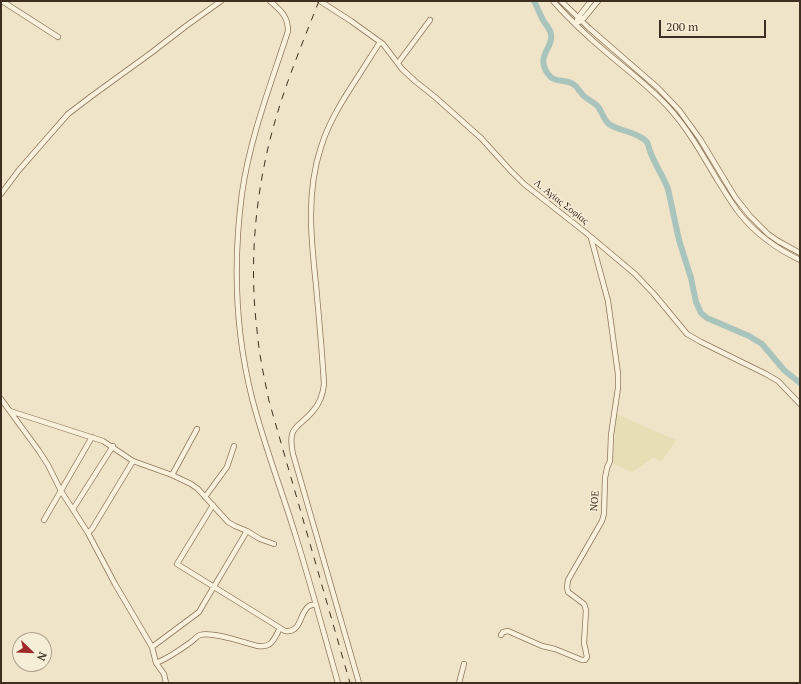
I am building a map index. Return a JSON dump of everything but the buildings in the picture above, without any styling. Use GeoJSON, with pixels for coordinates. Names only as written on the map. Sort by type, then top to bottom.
{"type":"FeatureCollection","features":[{"type":"Feature","properties":{"kind":"street"},"geometry":{"type":"LineString","coordinates":[[2,1],[58,37]]}},
{"type":"Feature","properties":{"kind":"street"},"geometry":{"type":"LineString","coordinates":[[1,194],[19,170],[68,114],[152,54],[186,26],[221,1]]}},
{"type":"Feature","properties":{"kind":"street"},"geometry":{"type":"LineString","coordinates":[[270,1],[285,16],[288,23],[288,31],[259,119],[242,192],[238,230],[237,286],[240,337],[252,398],[258,420],[296,537],[338,683]]}},
{"type":"Feature","properties":{"kind":"street","name":"Λ. Αγίας Σοφίας"},"geometry":{"type":"LineString","coordinates":[[320,1],[383,44],[402,69],[481,138],[524,184],[635,274],[654,294],[687,334],[766,374],[778,382],[800,404]]}},
{"type":"Feature","properties":{"kind":"street"},"geometry":{"type":"LineString","coordinates":[[553,1],[578,27],[646,85],[669,108],[693,140],[732,204],[749,224],[768,241],[800,260]]}},
{"type":"Feature","properties":{"kind":"street"},"geometry":{"type":"LineString","coordinates":[[561,1],[588,28],[649,80],[679,110],[700,139],[735,197],[758,225],[778,241],[800,253]]}},
{"type":"Feature","properties":{"kind":"street"},"geometry":{"type":"LineString","coordinates":[[588,28],[587,10],[591,1]]}},
{"type":"Feature","properties":{"kind":"street"},"geometry":{"type":"LineString","coordinates":[[578,27],[580,15],[598,1]]}},
{"type":"Feature","properties":{"kind":"street"},"geometry":{"type":"LineString","coordinates":[[569,9],[575,11],[587,10]]}},
{"type":"Feature","properties":{"kind":"street"},"geometry":{"type":"LineString","coordinates":[[571,20],[579,19]]}},
{"type":"Feature","properties":{"kind":"street"},"geometry":{"type":"LineString","coordinates":[[398,63],[430,20]]}},
{"type":"Feature","properties":{"kind":"street"},"geometry":{"type":"LineString","coordinates":[[359,683],[291,444],[292,435],[296,427],[310,415],[318,405],[324,384],[312,240],[311,208],[317,160],[325,136],[336,111],[380,42]]}},
{"type":"Feature","properties":{"kind":"street","name":"NOE"},"geometry":{"type":"LineString","coordinates":[[501,635],[503,632],[508,631],[542,646],[555,648],[582,660],[585,660],[587,657],[584,643],[586,610],[584,604],[568,592],[567,584],[602,521],[604,514],[605,478],[610,455],[611,436],[618,388],[618,374],[608,301],[591,238]]}},
{"type":"Feature","properties":{"kind":"street"},"geometry":{"type":"LineString","coordinates":[[1,398],[39,450],[61,492],[88,533],[115,584],[152,647],[156,663],[164,674],[166,683]]}},
{"type":"Feature","properties":{"kind":"street"},"geometry":{"type":"LineString","coordinates":[[10,411],[103,441],[113,446],[133,461],[172,475],[191,484],[228,522],[260,539],[274,544]]}},
{"type":"Feature","properties":{"kind":"street"},"geometry":{"type":"LineString","coordinates":[[172,475],[197,429]]}},
{"type":"Feature","properties":{"kind":"street"},"geometry":{"type":"LineString","coordinates":[[44,520],[92,437]]}},
{"type":"Feature","properties":{"kind":"street"},"geometry":{"type":"LineString","coordinates":[[73,510],[113,446]]}},
{"type":"Feature","properties":{"kind":"street"},"geometry":{"type":"LineString","coordinates":[[205,497],[227,467],[234,446]]}},
{"type":"Feature","properties":{"kind":"street"},"geometry":{"type":"LineString","coordinates":[[88,533],[92,529],[133,461]]}},
{"type":"Feature","properties":{"kind":"street"},"geometry":{"type":"LineString","coordinates":[[212,505],[177,564],[286,631],[290,632],[295,629],[300,622],[304,611],[309,606],[315,604]]}},
{"type":"Feature","properties":{"kind":"street"},"geometry":{"type":"LineString","coordinates":[[152,647],[199,612],[247,531]]}},
{"type":"Feature","properties":{"kind":"street"},"geometry":{"type":"LineString","coordinates":[[156,663],[177,652],[202,634],[216,635],[264,647],[272,643],[280,628]]}},
{"type":"Feature","properties":{"kind":"street"},"geometry":{"type":"LineString","coordinates":[[459,683],[464,664]]}},
{"type":"Feature","properties":{"kind":"shaded area"},"geometry":{"type":"Polygon","coordinates":[[[616,414],[676,440],[662,461],[653,458],[632,472],[611,463],[614,454],[616,414]]]}},
{"type":"Feature","properties":{"kind":"waterway"},"geometry":{"type":"LineString","coordinates":[[534,1],[551,34],[550,43],[543,62],[548,74],[554,79],[570,82],[575,85],[583,95],[598,106],[609,124],[630,132],[647,142],[651,154],[668,189],[679,240],[691,278],[696,302],[701,313],[707,318],[749,336],[762,344],[784,370],[800,383]]}},
{"type":"Feature","properties":{"kind":"railway"},"geometry":{"type":"LineString","coordinates":[[319,1],[282,99],[266,156],[261,181],[255,230],[255,305],[259,348],[269,401],[350,683]]}}]}
